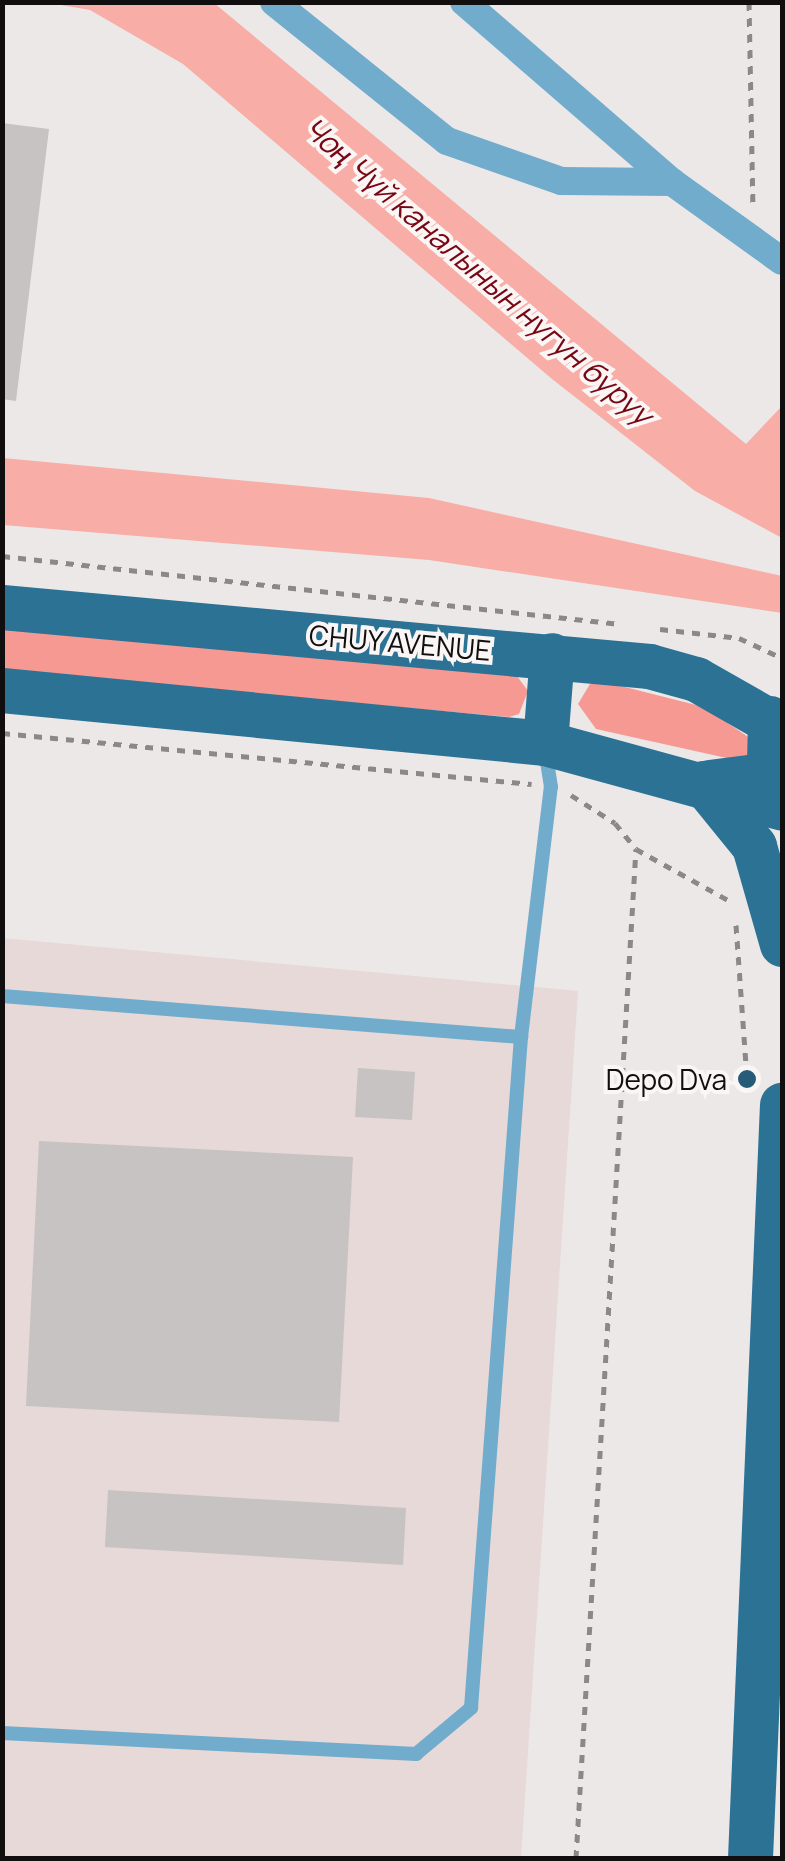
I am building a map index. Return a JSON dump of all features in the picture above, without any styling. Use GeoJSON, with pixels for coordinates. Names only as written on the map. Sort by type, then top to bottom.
{"type":"FeatureCollection","features":[{"type":"Feature","properties":{"kind":"main road","name":"CHUY AVENUE"},"geometry":{"type":"LineString","coordinates":[[2,607],[552,655],[696,679],[776,723]]}},
{"type":"Feature","properties":{"kind":"main road"},"geometry":{"type":"LineString","coordinates":[[548,765],[552,655]]}},
{"type":"Feature","properties":{"kind":"main road"},"geometry":{"type":"LineString","coordinates":[[2,690],[548,765],[702,782],[736,781],[769,765],[776,723]]}},
{"type":"Feature","properties":{"kind":"main road"},"geometry":{"type":"LineString","coordinates":[[702,782],[782,808]]}},
{"type":"Feature","properties":{"kind":"main road"},"geometry":{"type":"LineString","coordinates":[[702,782],[728,805],[754,846],[782,944]]}},
{"type":"Feature","properties":{"kind":"main road"},"geometry":{"type":"LineString","coordinates":[[750,1858],[765,1092]]}},
{"type":"Feature","properties":{"kind":"street"},"geometry":{"type":"LineString","coordinates":[[274,2],[446,141],[562,181],[672,182]]}},
{"type":"Feature","properties":{"kind":"street"},"geometry":{"type":"LineString","coordinates":[[464,2],[672,182],[754,246],[782,261]]}},
{"type":"Feature","properties":{"kind":"lane"},"geometry":{"type":"LineString","coordinates":[[2,1733],[416,1754],[471,1708],[520,1036],[548,765]]}},
{"type":"Feature","properties":{"kind":"lane"},"geometry":{"type":"LineString","coordinates":[[2,996],[520,1036]]}},
{"type":"Feature","properties":{"kind":"path"},"geometry":{"type":"LineString","coordinates":[[749,2],[754,246]]}},
{"type":"Feature","properties":{"kind":"path"},"geometry":{"type":"LineString","coordinates":[[2,556],[632,626]]}},
{"type":"Feature","properties":{"kind":"path"},"geometry":{"type":"LineString","coordinates":[[652,628],[739,638],[782,658]]}},
{"type":"Feature","properties":{"kind":"path"},"geometry":{"type":"LineString","coordinates":[[2,733],[548,765],[636,849],[702,880],[735,904],[765,1092]]}},
{"type":"Feature","properties":{"kind":"path"},"geometry":{"type":"LineString","coordinates":[[576,1858],[636,849]]}},
{"type":"Feature","properties":{"kind":"shaded area"},"geometry":{"type":"Polygon","coordinates":[[[2,626],[514,672],[528,691],[519,714],[509,717],[3,672],[2,626]]]}},
{"type":"Feature","properties":{"kind":"shaded area"},"geometry":{"type":"Polygon","coordinates":[[[601,681],[704,707],[760,745],[740,761],[596,729],[578,704],[590,684],[601,681]]]}},
{"type":"Feature","properties":{"kind":"shaded area"},"geometry":{"type":"Polygon","coordinates":[[[2,938],[578,991],[521,1858],[3,1858],[2,938]]]}},
{"type":"Feature","properties":{"kind":"water","name":"Чоң Чүй каналынын нугун буруу"},"geometry":{"type":"Polygon","coordinates":[[[49,3],[214,3],[746,444],[782,406],[782,538],[695,491],[552,379],[183,64],[90,10],[49,3]]]}},
{"type":"Feature","properties":{"kind":"water"},"geometry":{"type":"Polygon","coordinates":[[[3,458],[429,498],[782,576],[782,613],[429,560],[3,525],[3,458]]]}},
{"type":"Feature","properties":{"kind":"building"},"geometry":{"type":"Polygon","coordinates":[[[2,123],[49,129],[16,401],[2,399],[2,123]]]}},
{"type":"Feature","properties":{"kind":"building"},"geometry":{"type":"Polygon","coordinates":[[[358,1068],[415,1072],[412,1120],[355,1117],[358,1068]]]}},
{"type":"Feature","properties":{"kind":"building"},"geometry":{"type":"Polygon","coordinates":[[[39,1141],[353,1157],[339,1422],[26,1406],[39,1141]]]}},
{"type":"Feature","properties":{"kind":"building"},"geometry":{"type":"Polygon","coordinates":[[[108,1490],[406,1508],[403,1565],[105,1547],[108,1490]]]}},
{"type":"Feature","properties":{"kind":"place","name":"Depo Dva"},"geometry":{"type":"Point","coordinates":[747,1079]}}]}
